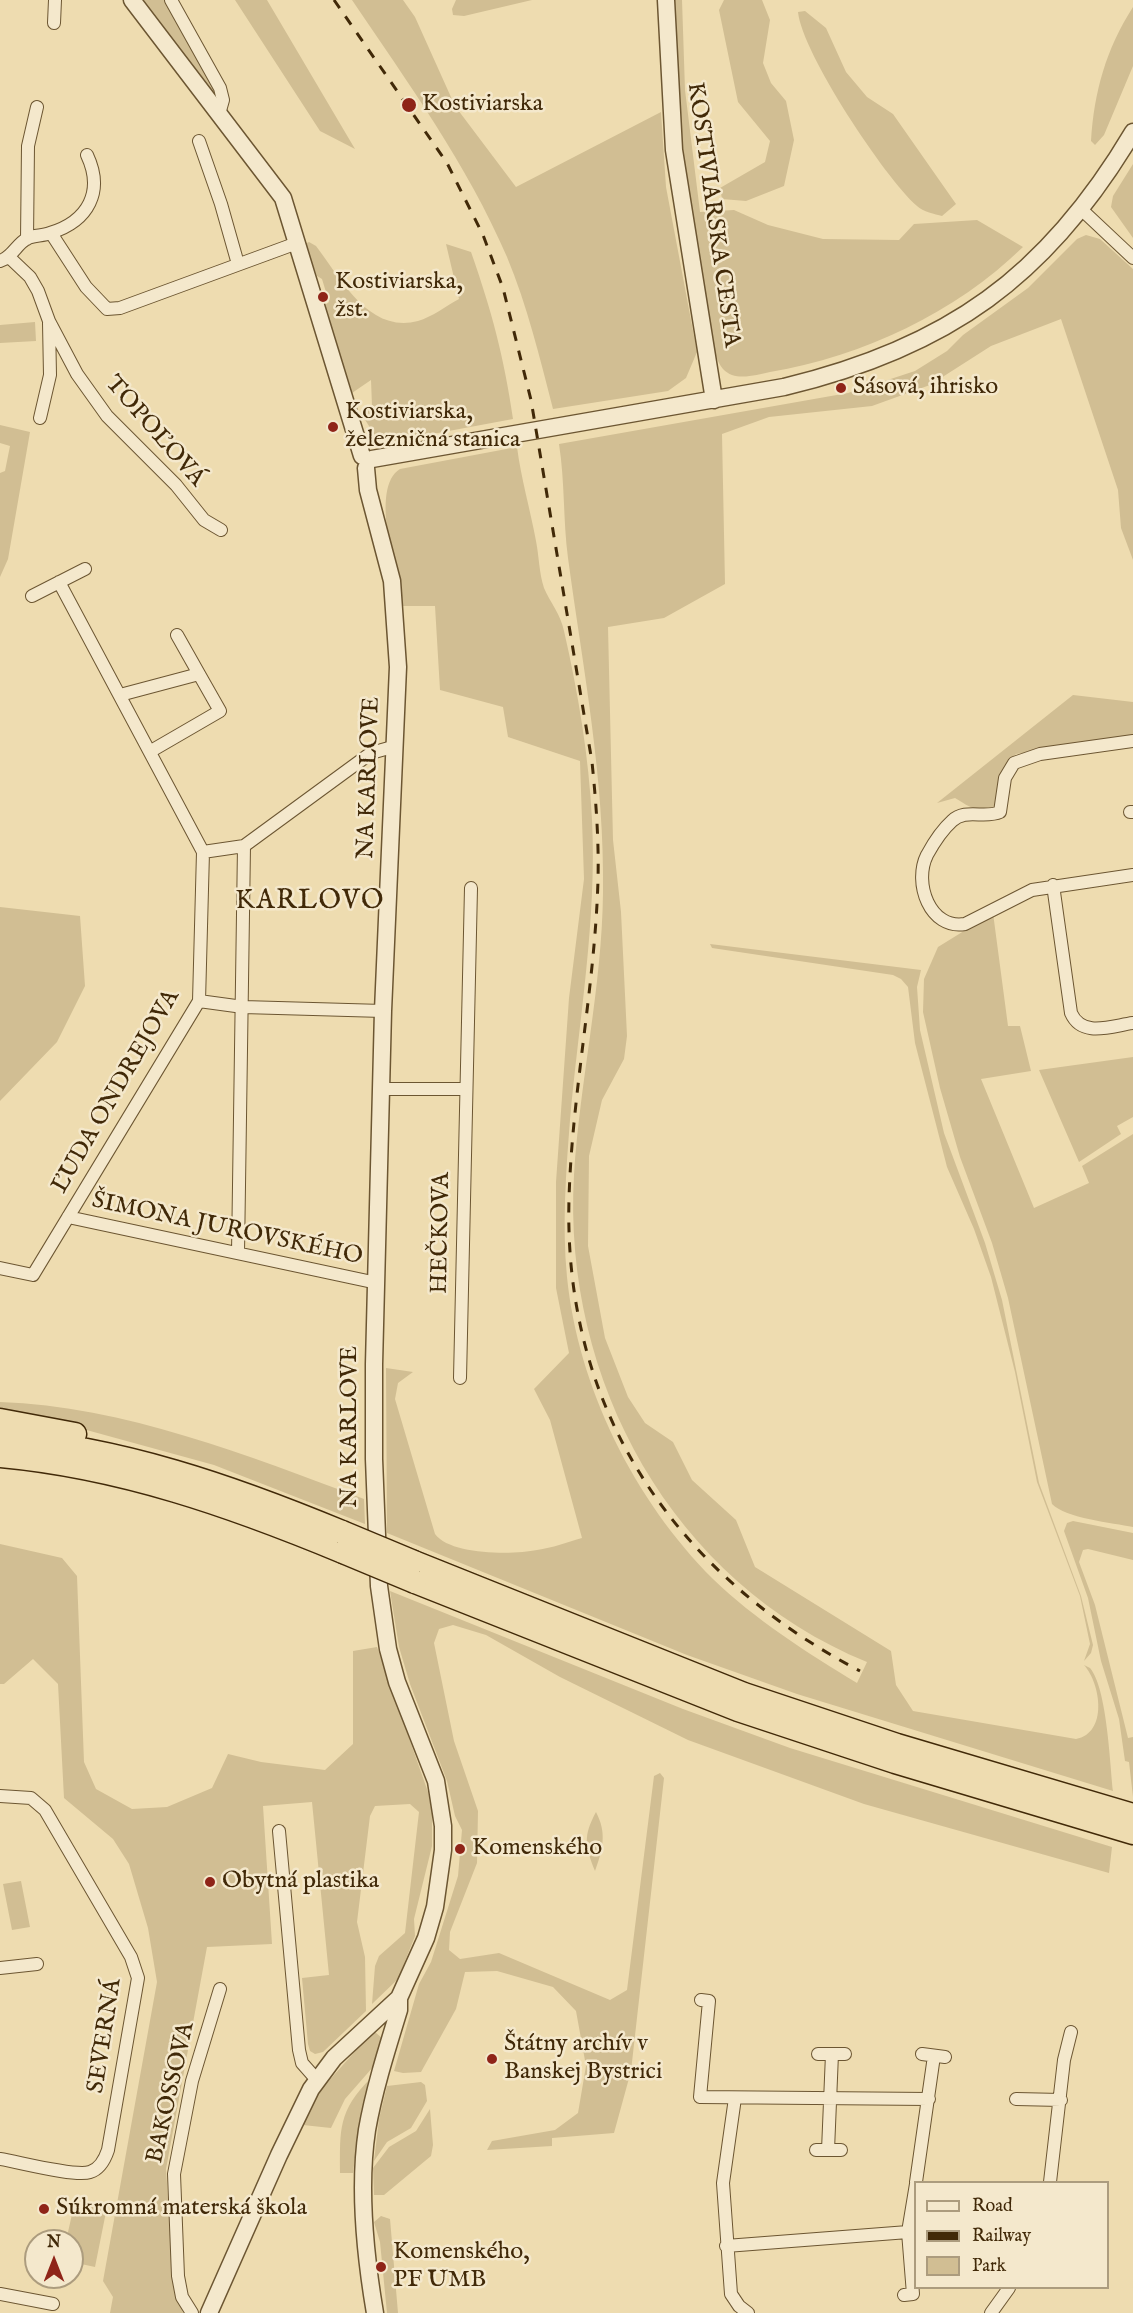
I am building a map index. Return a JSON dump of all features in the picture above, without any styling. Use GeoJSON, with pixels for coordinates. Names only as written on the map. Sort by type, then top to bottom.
{"type":"FeatureCollection","features":[{"type":"Feature","properties":{"kind":"highway"},"geometry":{"type":"LineString","coordinates":[[0,1420],[70,1432],[154,1454],[213,1473],[243,1491],[343,1542],[680,1689],[759,1718],[885,1759],[1133,1833]]}},
{"type":"Feature","properties":{"kind":"highway"},"geometry":{"type":"LineString","coordinates":[[0,1438],[60,1445],[127,1457],[243,1491]]}},
{"type":"Feature","properties":{"kind":"highway"},"geometry":{"type":"LineString","coordinates":[[0,1456],[94,1468],[158,1484],[343,1542]]}},
{"type":"Feature","properties":{"kind":"highway"},"geometry":{"type":"LineString","coordinates":[[0,1472],[41,1472],[117,1482],[158,1484]]}},
{"type":"Feature","properties":{"kind":"highway"},"geometry":{"type":"LineString","coordinates":[[414,1572],[764,1701],[897,1745],[1133,1815]]}},
{"type":"Feature","properties":{"kind":"street"},"geometry":{"type":"LineString","coordinates":[[54,23],[55,0]]}},
{"type":"Feature","properties":{"kind":"street"},"geometry":{"type":"LineString","coordinates":[[51,233],[86,287],[107,309],[120,308],[297,243],[281,194],[132,0]]}},
{"type":"Feature","properties":{"kind":"street"},"geometry":{"type":"LineString","coordinates":[[171,0],[222,93],[223,100],[219,114]]}},
{"type":"Feature","properties":{"kind":"street","name":"KOSTIVIARSKA CESTA"},"geometry":{"type":"LineString","coordinates":[[666,0],[674,150],[714,400]]}},
{"type":"Feature","properties":{"kind":"street"},"geometry":{"type":"LineString","coordinates":[[37,107],[28,146],[27,239],[51,233],[79,216],[91,202],[96,175],[87,155]]}},
{"type":"Feature","properties":{"kind":"street"},"geometry":{"type":"LineString","coordinates":[[367,461],[714,400],[829,377],[888,355],[964,316],[1009,283],[1059,237],[1082,210],[1133,132]]}},
{"type":"Feature","properties":{"kind":"street"},"geometry":{"type":"LineString","coordinates":[[198,141],[221,204],[234,266]]}},
{"type":"Feature","properties":{"kind":"street"},"geometry":{"type":"LineString","coordinates":[[1082,210],[1133,258]]}},
{"type":"Feature","properties":{"kind":"street","name":"TOPOĽOVÁ"},"geometry":{"type":"LineString","coordinates":[[27,239],[5,259],[30,277],[49,321],[77,374],[107,416],[176,485],[204,520],[221,530]]}},
{"type":"Feature","properties":{"kind":"street","name":"NA KARLOVE"},"geometry":{"type":"LineString","coordinates":[[215,2309],[279,2155],[316,2080],[334,2058],[399,1998],[426,1938],[435,1907],[443,1850],[443,1826],[436,1781],[397,1682],[383,1622],[378,1586],[374,1459],[377,1283],[383,1011],[396,746],[396,606],[367,461],[297,243]]}},
{"type":"Feature","properties":{"kind":"street","name":"TOPOĽOVÁ"},"geometry":{"type":"LineString","coordinates":[[40,418],[50,375],[49,321]]}},
{"type":"Feature","properties":{"kind":"street"},"geometry":{"type":"LineString","coordinates":[[32,596],[85,569]]}},
{"type":"Feature","properties":{"kind":"street","name":"ĽUDA ONDREJOVA"},"geometry":{"type":"LineString","coordinates":[[0,1268],[33,1275],[199,1001],[203,852],[59,582]]}},
{"type":"Feature","properties":{"kind":"street"},"geometry":{"type":"LineString","coordinates":[[151,751],[220,711],[177,635]]}},
{"type":"Feature","properties":{"kind":"street"},"geometry":{"type":"LineString","coordinates":[[120,695],[199,674]]}},
{"type":"Feature","properties":{"kind":"street"},"geometry":{"type":"LineString","coordinates":[[1133,741],[1040,754],[1014,763],[1005,778],[1000,812],[993,816],[959,816],[951,822],[927,855],[923,890],[936,916],[948,925],[965,924],[1012,898],[1053,885],[1133,874]]}},
{"type":"Feature","properties":{"kind":"street"},"geometry":{"type":"LineString","coordinates":[[203,852],[244,846],[371,753],[396,746]]}},
{"type":"Feature","properties":{"kind":"street"},"geometry":{"type":"LineString","coordinates":[[238,1253],[244,846]]}},
{"type":"Feature","properties":{"kind":"street"},"geometry":{"type":"LineString","coordinates":[[1053,885],[1071,1013],[1075,1022],[1088,1029],[1133,1023]]}},
{"type":"Feature","properties":{"kind":"street","name":"HEČKOVA"},"geometry":{"type":"LineString","coordinates":[[460,1378],[471,888]]}},
{"type":"Feature","properties":{"kind":"street"},"geometry":{"type":"LineString","coordinates":[[199,1001],[243,1007],[383,1011]]}},
{"type":"Feature","properties":{"kind":"street"},"geometry":{"type":"LineString","coordinates":[[381,1089],[466,1089]]}},
{"type":"Feature","properties":{"kind":"street","name":"ŠIMONA JUROVSKÉHO"},"geometry":{"type":"LineString","coordinates":[[68,1217],[377,1283]]}},
{"type":"Feature","properties":{"kind":"street","name":"SEVERNÁ"},"geometry":{"type":"LineString","coordinates":[[0,1796],[31,1798],[45,1810],[131,1957],[138,1978],[108,2150],[102,2163],[96,2170],[79,2173],[0,2158]]}},
{"type":"Feature","properties":{"kind":"street"},"geometry":{"type":"LineString","coordinates":[[279,1831],[299,2049],[302,2063],[316,2080]]}},
{"type":"Feature","properties":{"kind":"street"},"geometry":{"type":"LineString","coordinates":[[0,1968],[37,1965]]}},
{"type":"Feature","properties":{"kind":"street","name":"BAKOSSOVA"},"geometry":{"type":"LineString","coordinates":[[192,2313],[182,2297],[178,2276],[174,2174],[192,2081],[220,1989]]}},
{"type":"Feature","properties":{"kind":"street"},"geometry":{"type":"LineString","coordinates":[[375,2313],[367,2251],[364,2165],[369,2118],[399,2010],[399,1998]]}},
{"type":"Feature","properties":{"kind":"street"},"geometry":{"type":"LineString","coordinates":[[701,2000],[709,2001],[700,2097],[929,2100]]}},
{"type":"Feature","properties":{"kind":"street"},"geometry":{"type":"LineString","coordinates":[[374,2019],[391,2034]]}},
{"type":"Feature","properties":{"kind":"street"},"geometry":{"type":"LineString","coordinates":[[1050,2181],[1066,2047],[1071,2032]]}},
{"type":"Feature","properties":{"kind":"street"},"geometry":{"type":"LineString","coordinates":[[818,2054],[845,2054]]}},
{"type":"Feature","properties":{"kind":"street"},"geometry":{"type":"LineString","coordinates":[[828,2150],[832,2054]]}},
{"type":"Feature","properties":{"kind":"street"},"geometry":{"type":"LineString","coordinates":[[916,2181],[934,2056]]}},
{"type":"Feature","properties":{"kind":"street"},"geometry":{"type":"LineString","coordinates":[[735,2098],[723,2183],[726,2246],[731,2294],[748,2313]]}},
{"type":"Feature","properties":{"kind":"street"},"geometry":{"type":"LineString","coordinates":[[1016,2099],[1061,2100]]}},
{"type":"Feature","properties":{"kind":"street"},"geometry":{"type":"LineString","coordinates":[[904,2295],[913,2294],[908,2232],[914,2195]]}},
{"type":"Feature","properties":{"kind":"street"},"geometry":{"type":"LineString","coordinates":[[726,2246],[908,2232]]}},
{"type":"Feature","properties":{"kind":"street"},"geometry":{"type":"LineString","coordinates":[[991,2313],[1008,2289]]}},
{"type":"Feature","properties":{"kind":"street"},"geometry":{"type":"LineString","coordinates":[[0,2294],[53,2304]]}},
{"type":"Feature","properties":{"kind":"green space"},"geometry":{"type":"Polygon","coordinates":[[[137,0],[166,0],[218,95],[218,105],[137,0]]]}},
{"type":"Feature","properties":{"kind":"green space"},"geometry":{"type":"Polygon","coordinates":[[[235,0],[267,0],[355,149],[320,131],[235,0]]]}},
{"type":"Feature","properties":{"kind":"green space"},"geometry":{"type":"Polygon","coordinates":[[[352,0],[403,0],[415,17],[455,106],[516,187],[661,112],[666,187],[697,352],[686,378],[668,391],[553,409],[521,294],[491,223],[474,189],[436,125],[352,0]]]}},
{"type":"Feature","properties":{"kind":"green space"},"geometry":{"type":"Polygon","coordinates":[[[456,0],[532,0],[464,16],[453,15],[452,9],[456,0]]]}},
{"type":"Feature","properties":{"kind":"green space"},"geometry":{"type":"Polygon","coordinates":[[[672,0],[682,0],[685,90],[700,212],[734,210],[768,225],[823,239],[899,240],[914,224],[977,220],[1023,247],[968,292],[938,311],[873,343],[805,365],[758,375],[739,376],[728,373],[719,362],[712,342],[687,192],[679,119],[672,0]]]}},
{"type":"Feature","properties":{"kind":"green space"},"geometry":{"type":"Polygon","coordinates":[[[724,0],[762,0],[770,20],[763,63],[771,83],[786,101],[794,140],[784,186],[746,201],[722,199],[720,188],[765,162],[770,141],[738,102],[719,10],[724,0]]]}},
{"type":"Feature","properties":{"kind":"green space"},"geometry":{"type":"Polygon","coordinates":[[[1133,7],[1133,66],[1104,135],[1095,145],[1091,141],[1098,88],[1115,39],[1133,7]]]}},
{"type":"Feature","properties":{"kind":"green space"},"geometry":{"type":"Polygon","coordinates":[[[805,11],[826,28],[846,72],[867,97],[893,114],[956,204],[942,216],[917,206],[885,170],[866,143],[814,56],[798,12],[805,11]]]}},
{"type":"Feature","properties":{"kind":"green space"},"geometry":{"type":"Polygon","coordinates":[[[1133,164],[1133,238],[1111,207],[1113,196],[1133,164]]]}},
{"type":"Feature","properties":{"kind":"green space"},"geometry":{"type":"Polygon","coordinates":[[[1086,235],[1100,239],[1133,269],[1133,560],[1121,528],[1118,490],[1061,319],[991,346],[930,385],[872,406],[769,417],[722,434],[725,584],[664,618],[608,627],[613,840],[621,912],[627,1036],[624,1059],[602,1100],[589,1156],[588,1246],[605,1338],[628,1397],[645,1423],[673,1442],[692,1480],[736,1520],[755,1567],[891,1651],[896,1685],[913,1711],[1076,1739],[1086,1735],[1093,1728],[1097,1718],[1097,1695],[1090,1673],[1084,1665],[1090,1668],[1096,1678],[1104,1709],[1113,1791],[797,1694],[687,1655],[387,1533],[386,1368],[413,1372],[398,1383],[395,1399],[435,1534],[443,1541],[468,1550],[513,1553],[543,1549],[582,1538],[550,1420],[534,1389],[569,1353],[556,1288],[556,1182],[569,998],[584,879],[580,761],[508,737],[503,707],[440,690],[435,606],[403,606],[391,554],[386,513],[391,479],[400,469],[517,447],[542,582],[564,631],[586,749],[591,796],[593,858],[590,932],[567,1159],[566,1257],[573,1318],[583,1359],[597,1400],[614,1440],[635,1478],[658,1514],[684,1548],[713,1579],[763,1621],[857,1683],[867,1662],[798,1627],[737,1581],[685,1527],[643,1465],[610,1398],[587,1326],[575,1252],[574,1175],[599,963],[603,851],[592,725],[566,544],[559,444],[848,393],[915,371],[947,351],[963,335],[1028,288],[1077,239],[1086,235]]]}},
{"type":"Feature","properties":{"kind":"green space"},"geometry":{"type":"Polygon","coordinates":[[[309,242],[316,246],[358,301],[371,312],[401,323],[423,319],[459,299],[446,244],[471,252],[496,335],[506,375],[513,419],[395,441],[376,437],[362,415],[372,406],[371,380],[352,393],[325,305],[329,302],[322,279],[317,276],[305,244],[309,242]]]}},
{"type":"Feature","properties":{"kind":"green space"},"geometry":{"type":"Polygon","coordinates":[[[35,322],[36,341],[0,343],[0,325],[35,322]]]}},
{"type":"Feature","properties":{"kind":"green space"},"geometry":{"type":"Polygon","coordinates":[[[0,425],[30,432],[8,559],[0,577],[0,473],[5,471],[10,446],[0,443],[0,425]]]}},
{"type":"Feature","properties":{"kind":"green space"},"geometry":{"type":"Polygon","coordinates":[[[1073,695],[1133,702],[1133,736],[1016,754],[1004,772],[1000,784],[998,806],[992,809],[976,809],[955,798],[937,803],[1073,695]]]}},
{"type":"Feature","properties":{"kind":"green space"},"geometry":{"type":"Polygon","coordinates":[[[0,907],[80,916],[85,986],[57,1042],[0,1101],[0,907]]]}},
{"type":"Feature","properties":{"kind":"green space"},"geometry":{"type":"Polygon","coordinates":[[[993,913],[1008,1026],[1020,1026],[1031,1071],[981,1079],[1034,1208],[1089,1183],[1082,1166],[1133,1134],[1133,1527],[1067,1513],[1052,1504],[1008,1298],[992,1243],[960,1157],[940,1088],[923,1012],[924,979],[938,947],[993,913]]]}},
{"type":"Feature","properties":{"kind":"green space"},"geometry":{"type":"Polygon","coordinates":[[[710,944],[921,970],[917,987],[920,1030],[944,1133],[985,1243],[1002,1300],[1039,1483],[1081,1596],[1093,1645],[1091,1653],[1084,1661],[1090,1644],[1080,1596],[1037,1482],[1015,1372],[991,1277],[974,1229],[947,1167],[915,1043],[908,987],[901,979],[893,975],[712,948],[710,944]]]}},
{"type":"Feature","properties":{"kind":"green space"},"geometry":{"type":"Polygon","coordinates":[[[1133,1057],[1133,1117],[1117,1126],[1121,1134],[1079,1162],[1039,1070],[1133,1057]]]}},
{"type":"Feature","properties":{"kind":"green space"},"geometry":{"type":"Polygon","coordinates":[[[0,1402],[93,1413],[139,1423],[231,1450],[364,1499],[365,1524],[214,1465],[61,1423],[0,1412],[0,1402]]]}},
{"type":"Feature","properties":{"kind":"green space"},"geometry":{"type":"Polygon","coordinates":[[[1073,1521],[1133,1533],[1133,1560],[1088,1549],[1083,1550],[1079,1562],[1095,1605],[1128,1738],[1133,1737],[1133,1797],[1129,1762],[1125,1761],[1119,1719],[1101,1661],[1088,1598],[1064,1531],[1067,1523],[1073,1521]]]}},
{"type":"Feature","properties":{"kind":"green space"},"geometry":{"type":"Polygon","coordinates":[[[0,1544],[62,1558],[77,1576],[84,1762],[96,1789],[132,1809],[167,1807],[212,1788],[228,1754],[261,1762],[325,1770],[353,1744],[353,1651],[377,1647],[428,1792],[432,1813],[432,1846],[414,1919],[415,1936],[398,1979],[372,2004],[375,1966],[379,1956],[405,1933],[419,1812],[410,1804],[375,1806],[370,1816],[357,1922],[365,1957],[366,2011],[323,2052],[315,2054],[310,2051],[308,2044],[302,1978],[329,1975],[312,1802],[263,1806],[272,1944],[207,1947],[166,2169],[173,2275],[183,2313],[110,2313],[113,2297],[103,2281],[157,1982],[148,1928],[129,1864],[113,1839],[64,1798],[58,1684],[33,1659],[4,1684],[0,1684],[0,1544]]]}},
{"type":"Feature","properties":{"kind":"green space"},"geometry":{"type":"Polygon","coordinates":[[[390,1591],[683,1709],[790,1748],[1112,1847],[1109,1873],[864,1804],[688,1740],[560,1677],[486,1635],[453,1625],[439,1629],[434,1643],[454,1741],[478,1811],[477,1863],[450,1932],[449,1950],[460,1959],[499,1953],[610,2000],[627,1990],[654,1776],[660,1773],[664,1778],[631,2071],[614,2133],[552,2138],[552,2146],[487,2150],[492,2141],[555,2130],[578,2113],[586,2066],[576,2011],[553,1987],[497,1971],[465,1972],[456,2009],[421,2072],[394,2071],[419,1984],[431,1962],[458,1876],[462,1830],[455,1816],[447,1781],[410,1684],[399,1647],[390,1591]]]}},
{"type":"Feature","properties":{"kind":"green space"},"geometry":{"type":"Polygon","coordinates":[[[596,1812],[602,1827],[603,1841],[595,1871],[587,1848],[587,1835],[596,1812]]]}},
{"type":"Feature","properties":{"kind":"green space"},"geometry":{"type":"Polygon","coordinates":[[[21,1881],[30,1927],[12,1930],[3,1884],[21,1881]]]}},
{"type":"Feature","properties":{"kind":"green space"},"geometry":{"type":"Polygon","coordinates":[[[375,2032],[382,2038],[381,2059],[376,2057],[373,2067],[345,2099],[331,2128],[303,2125],[317,2094],[367,2038],[368,2033],[375,2032]]]}},
{"type":"Feature","properties":{"kind":"green space"},"geometry":{"type":"Polygon","coordinates":[[[371,2078],[361,2112],[353,2173],[340,2173],[343,2121],[352,2101],[371,2078]]]}},
{"type":"Feature","properties":{"kind":"green space"},"geometry":{"type":"Polygon","coordinates":[[[421,2082],[425,2085],[427,2101],[411,2128],[387,2142],[374,2161],[379,2119],[387,2086],[421,2082]]]}},
{"type":"Feature","properties":{"kind":"green space"},"geometry":{"type":"Polygon","coordinates":[[[430,2109],[433,2145],[431,2156],[384,2195],[374,2195],[373,2168],[389,2147],[416,2131],[430,2109]]]}},
{"type":"Feature","properties":{"kind":"green space"},"geometry":{"type":"Polygon","coordinates":[[[75,2201],[107,2207],[95,2267],[84,2265],[84,2229],[69,2229],[75,2201]]]}},
{"type":"Feature","properties":{"kind":"green space"},"geometry":{"type":"Polygon","coordinates":[[[381,2216],[390,2219],[398,2313],[387,2313],[380,2242],[374,2222],[381,2216]]]}},
{"type":"Feature","properties":{"kind":"railway"},"geometry":{"type":"LineString","coordinates":[[334,0],[447,163],[483,235],[503,288],[531,400],[592,762],[597,821],[596,920],[574,1119],[569,1199],[572,1276],[586,1349],[610,1416],[643,1478],[685,1535],[736,1586],[794,1632],[860,1671]]}},
{"type":"Feature","properties":{"kind":"place","name":"Kostiviarska"},"geometry":{"type":"Point","coordinates":[409,105]}},
{"type":"Feature","properties":{"kind":"place","name":"Kostiviarska, žst."},"geometry":{"type":"Point","coordinates":[323,297]}},
{"type":"Feature","properties":{"kind":"place","name":"Sásová, ihrisko"},"geometry":{"type":"Point","coordinates":[841,388]}},
{"type":"Feature","properties":{"kind":"place","name":"Kostiviarska, železničná stanica"},"geometry":{"type":"Point","coordinates":[333,427]}},
{"type":"Feature","properties":{"kind":"place","name":"Komenského"},"geometry":{"type":"Point","coordinates":[460,1849]}},
{"type":"Feature","properties":{"kind":"place","name":"Obytná plastika"},"geometry":{"type":"Point","coordinates":[210,1882]}},
{"type":"Feature","properties":{"kind":"place","name":"Štátny archív v Banskej Bystrici"},"geometry":{"type":"Point","coordinates":[492,2059]}},
{"type":"Feature","properties":{"kind":"place","name":"Súkromná materská škola"},"geometry":{"type":"Point","coordinates":[44,2209]}},
{"type":"Feature","properties":{"kind":"place","name":"Komenského, PF UMB"},"geometry":{"type":"Point","coordinates":[381,2267]}},
{"type":"Feature","properties":{"kind":"district","name":"KARLOVO"},"geometry":{"type":"Point","coordinates":[310,902]}}]}
